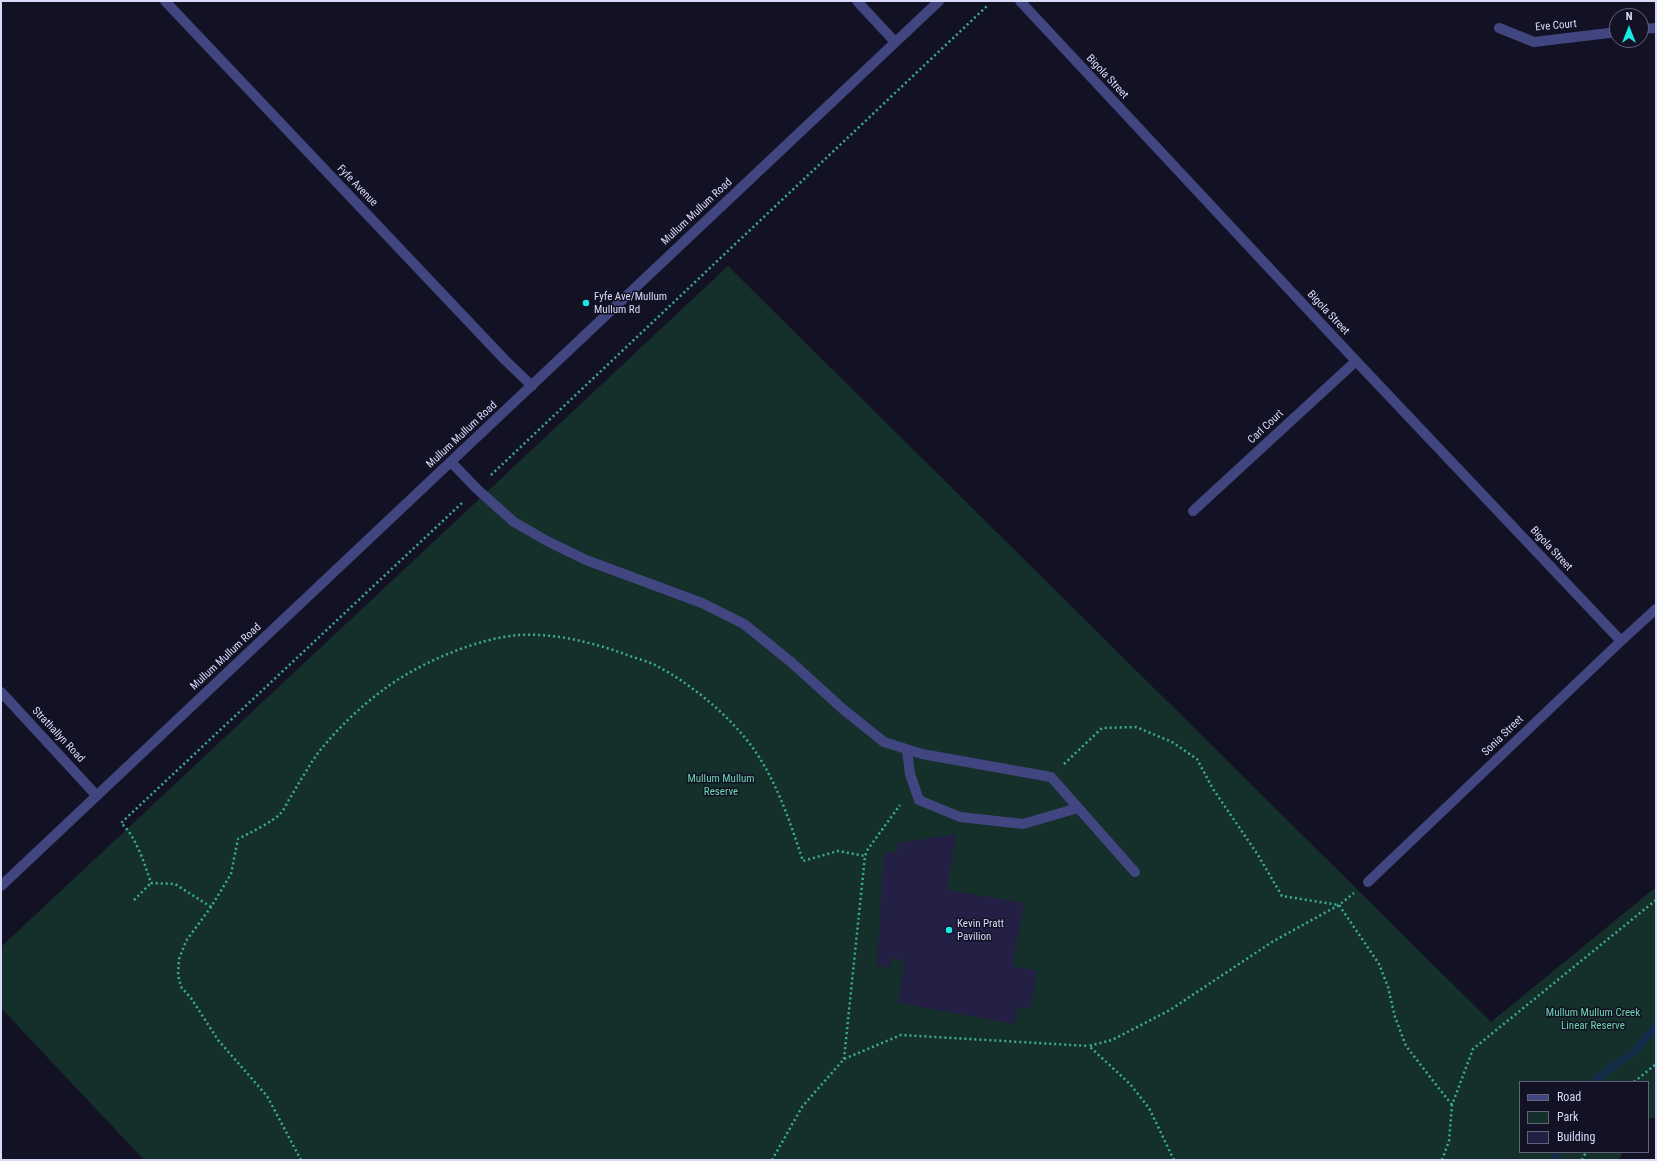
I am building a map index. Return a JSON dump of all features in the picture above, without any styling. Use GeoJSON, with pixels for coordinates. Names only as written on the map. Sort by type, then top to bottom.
{"type":"FeatureCollection","features":[{"type":"Feature","properties":{"kind":"street","name":"Fyfe Avenue"},"geometry":{"type":"LineString","coordinates":[[165,1],[505,360],[532,386]]}},
{"type":"Feature","properties":{"kind":"street"},"geometry":{"type":"LineString","coordinates":[[857,1],[895,42]]}},
{"type":"Feature","properties":{"kind":"street","name":"Mullum Mullum Road"},"geometry":{"type":"LineString","coordinates":[[1,886],[96,794],[532,386],[939,1]]}},
{"type":"Feature","properties":{"kind":"street","name":"Bigola Street"},"geometry":{"type":"LineString","coordinates":[[1020,1],[1356,360],[1621,640]]}},
{"type":"Feature","properties":{"kind":"street","name":"Eve Court"},"geometry":{"type":"LineString","coordinates":[[1499,28],[1534,42],[1609,33]]}},
{"type":"Feature","properties":{"kind":"street","name":"Carl Court"},"geometry":{"type":"LineString","coordinates":[[1193,511],[1356,360]]}},
{"type":"Feature","properties":{"kind":"street"},"geometry":{"type":"LineString","coordinates":[[451,462],[477,489],[514,522],[547,541],[586,560],[702,603],[744,624],[791,662],[844,710],[884,742],[922,754],[1051,777],[1135,872]]}},
{"type":"Feature","properties":{"kind":"street","name":"Sonia Street"},"geometry":{"type":"LineString","coordinates":[[1368,882],[1621,640],[1656,609]]}},
{"type":"Feature","properties":{"kind":"street","name":"Strathallyn Road"},"geometry":{"type":"LineString","coordinates":[[1,692],[96,794]]}},
{"type":"Feature","properties":{"kind":"street"},"geometry":{"type":"LineString","coordinates":[[907,750],[910,774],[919,800],[960,816],[1023,824],[1078,808]]}},
{"type":"Feature","properties":{"kind":"path"},"geometry":{"type":"LineString","coordinates":[[151,883],[140,854],[127,828],[121,823],[477,489],[987,6]]}},
{"type":"Feature","properties":{"kind":"path"},"geometry":{"type":"LineString","coordinates":[[301,1160],[267,1096],[218,1040],[191,998],[181,988],[178,975],[179,959],[186,941],[211,907],[231,874],[238,839],[280,815],[318,753],[348,721],[384,690],[413,671],[452,652],[487,641],[518,636],[551,636],[585,642],[654,664],[692,688],[726,718],[752,747],[772,780],[787,813],[803,861],[838,851],[865,856]]}},
{"type":"Feature","properties":{"kind":"path"},"geometry":{"type":"LineString","coordinates":[[1051,777],[1102,728],[1136,727],[1172,742],[1197,759],[1213,789],[1258,855],[1282,896],[1339,905],[1379,964],[1388,988],[1395,1017],[1406,1046],[1452,1105]]}},
{"type":"Feature","properties":{"kind":"path"},"geometry":{"type":"LineString","coordinates":[[844,1059],[865,856],[868,849],[914,785]]}},
{"type":"Feature","properties":{"kind":"path"},"geometry":{"type":"LineString","coordinates":[[772,1160],[802,1107],[844,1059],[901,1035],[1089,1046],[1112,1040],[1170,1010],[1272,942],[1339,905],[1368,882]]}},
{"type":"Feature","properties":{"kind":"path"},"geometry":{"type":"LineString","coordinates":[[134,900],[151,883],[175,884],[211,907]]}},
{"type":"Feature","properties":{"kind":"path"},"geometry":{"type":"LineString","coordinates":[[1442,1160],[1449,1140],[1452,1105],[1473,1049],[1656,900]]}},
{"type":"Feature","properties":{"kind":"path"},"geometry":{"type":"LineString","coordinates":[[1089,1046],[1130,1084],[1149,1108],[1174,1160]]}},
{"type":"Feature","properties":{"kind":"path"},"geometry":{"type":"LineString","coordinates":[[1635,1081],[1656,1064]]}},
{"type":"Feature","properties":{"kind":"green space","name":"Mullum Mullum Reserve"},"geometry":{"type":"Polygon","coordinates":[[[728,266],[1491,1022],[1656,887],[1656,1117],[1649,1119],[1649,1081],[1519,1081],[1519,1153],[1622,1153],[1619,1160],[144,1160],[1,1008],[1,947],[728,266]]]}},
{"type":"Feature","properties":{"kind":"building","name":"Kevin Pratt Pavilion"},"geometry":{"type":"Polygon","coordinates":[[[956,834],[947,890],[1024,903],[1012,966],[1037,971],[1030,1009],[1018,1007],[1015,1024],[898,1003],[905,960],[891,958],[889,968],[877,965],[884,852],[897,853],[898,843],[956,834]]]}},
{"type":"Feature","properties":{"kind":"waterway"},"geometry":{"type":"LineString","coordinates":[[1595,1081],[1635,1051],[1656,1026]]}},
{"type":"Feature","properties":{"kind":"waterway"},"geometry":{"type":"LineString","coordinates":[[1556,1160],[1557,1153]]}},
{"type":"Feature","properties":{"kind":"place","name":"Fyfe Ave/Mullum Mullum Rd"},"geometry":{"type":"Point","coordinates":[586,303]}},
{"type":"Feature","properties":{"kind":"place","name":"Kevin Pratt Pavilion"},"geometry":{"type":"Point","coordinates":[949,930]}},
{"type":"Feature","properties":{"kind":"park label","name":"Mullum Mullum Creek Linear Reserve"},"geometry":{"type":"Point","coordinates":[1593,1019]}}]}
